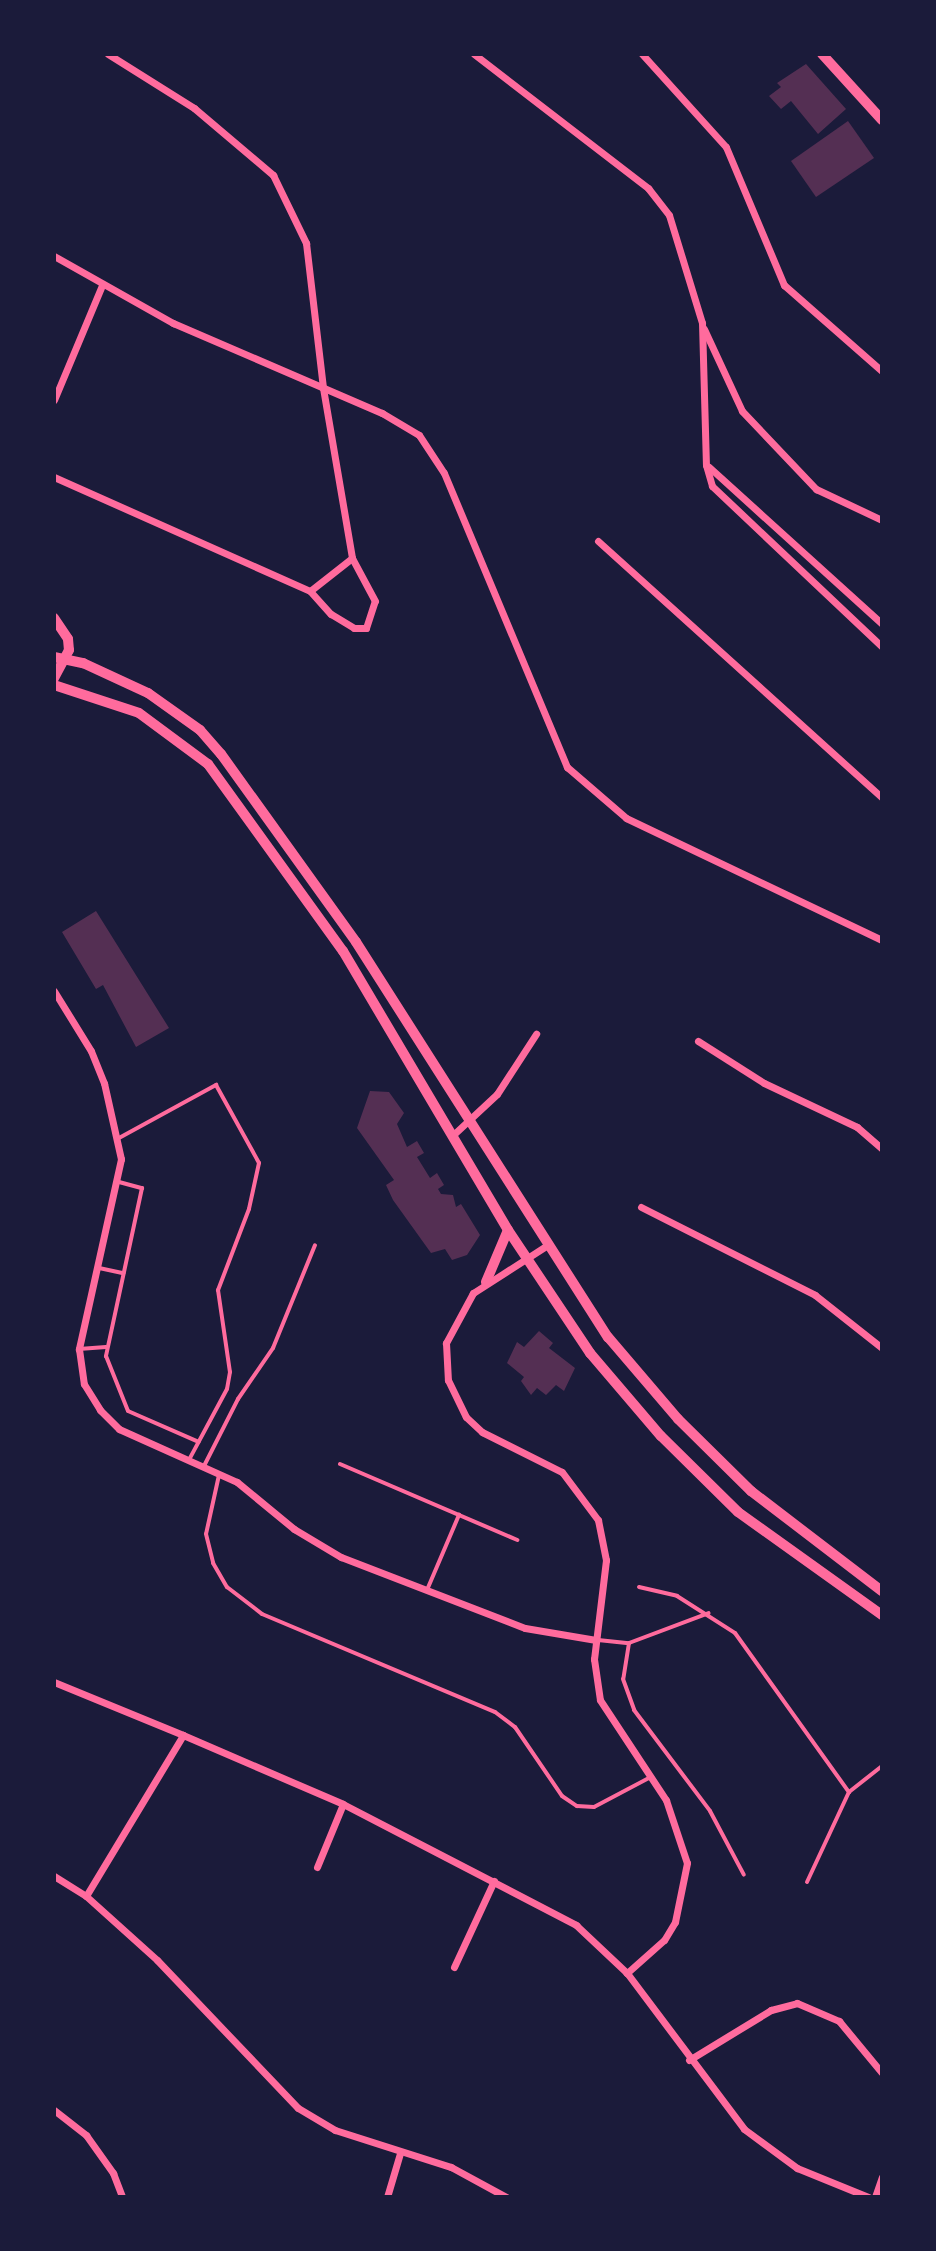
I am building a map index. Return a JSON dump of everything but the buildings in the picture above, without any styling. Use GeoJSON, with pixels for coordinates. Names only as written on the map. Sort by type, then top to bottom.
{"type":"FeatureCollection","features":[{"type":"Feature","properties":{"kind":"main road"},"geometry":{"type":"LineString","coordinates":[[822,54],[882,120]]}},
{"type":"Feature","properties":{"kind":"main road"},"geometry":{"type":"LineString","coordinates":[[54,618],[68,639],[68,659],[54,678]]}},
{"type":"Feature","properties":{"kind":"main road"},"geometry":{"type":"LineString","coordinates":[[54,657],[68,659],[148,693],[200,730],[307,868],[546,1246],[608,1337],[678,1419],[761,1500],[882,1591]]}},
{"type":"Feature","properties":{"kind":"main road"},"geometry":{"type":"LineString","coordinates":[[54,685],[139,713],[208,764],[310,902],[508,1230],[590,1353],[661,1436],[738,1512],[882,1615]]}},
{"type":"Feature","properties":{"kind":"main road"},"geometry":{"type":"LineString","coordinates":[[486,1282],[508,1230]]}},
{"type":"Feature","properties":{"kind":"street"},"geometry":{"type":"LineString","coordinates":[[54,477],[310,591],[331,614],[354,628],[366,628],[375,601],[352,558],[323,388],[306,243],[273,175],[194,108],[108,54]]}},
{"type":"Feature","properties":{"kind":"street"},"geometry":{"type":"LineString","coordinates":[[474,54],[648,188],[669,215],[702,323],[742,411],[816,489],[882,520]]}},
{"type":"Feature","properties":{"kind":"street"},"geometry":{"type":"LineString","coordinates":[[642,54],[726,147],[784,285],[882,371]]}},
{"type":"Feature","properties":{"kind":"street"},"geometry":{"type":"LineString","coordinates":[[54,256],[173,323],[404,424],[433,452],[552,739],[586,788],[626,818],[882,940]]}},
{"type":"Feature","properties":{"kind":"street"},"geometry":{"type":"LineString","coordinates":[[54,400],[102,285]]}},
{"type":"Feature","properties":{"kind":"street"},"geometry":{"type":"LineString","coordinates":[[702,323],[706,465],[712,486],[882,647]]}},
{"type":"Feature","properties":{"kind":"street"},"geometry":{"type":"LineString","coordinates":[[706,465],[882,624]]}},
{"type":"Feature","properties":{"kind":"street"},"geometry":{"type":"LineString","coordinates":[[598,541],[882,798]]}},
{"type":"Feature","properties":{"kind":"street"},"geometry":{"type":"LineString","coordinates":[[310,591],[352,558]]}},
{"type":"Feature","properties":{"kind":"street"},"geometry":{"type":"LineString","coordinates":[[54,991],[91,1051],[119,1138],[119,1182],[79,1349],[84,1384],[100,1410],[119,1429],[220,1473],[341,1557],[525,1628],[596,1640]]}},
{"type":"Feature","properties":{"kind":"street"},"geometry":{"type":"LineString","coordinates":[[453,1135],[497,1094],[536,1034]]}},
{"type":"Feature","properties":{"kind":"street"},"geometry":{"type":"LineString","coordinates":[[698,1041],[764,1083],[857,1127],[882,1149]]}},
{"type":"Feature","properties":{"kind":"street"},"geometry":{"type":"LineString","coordinates":[[641,1207],[815,1295],[882,1348]]}},
{"type":"Feature","properties":{"kind":"street"},"geometry":{"type":"LineString","coordinates":[[546,1246],[486,1282],[459,1312],[446,1343],[448,1380],[466,1417],[482,1432],[562,1472],[589,1503],[606,1560],[596,1640],[600,1700],[678,1824],[687,1869],[675,1922],[664,1940],[627,1973]]}},
{"type":"Feature","properties":{"kind":"street"},"geometry":{"type":"LineString","coordinates":[[54,1682],[343,1804],[576,1925],[627,1973],[730,2115],[767,2149],[797,2168],[868,2197]]}},
{"type":"Feature","properties":{"kind":"street"},"geometry":{"type":"LineString","coordinates":[[86,1896],[183,1735]]}},
{"type":"Feature","properties":{"kind":"street"},"geometry":{"type":"LineString","coordinates":[[317,1867],[343,1804]]}},
{"type":"Feature","properties":{"kind":"street"},"geometry":{"type":"LineString","coordinates":[[54,1876],[86,1896],[157,1960],[298,2108],[335,2130],[451,2167],[506,2197]]}},
{"type":"Feature","properties":{"kind":"street"},"geometry":{"type":"LineString","coordinates":[[454,1967],[494,1881]]}},
{"type":"Feature","properties":{"kind":"street"},"geometry":{"type":"LineString","coordinates":[[689,2060],[771,2010],[797,2003],[839,2021],[882,2073]]}},
{"type":"Feature","properties":{"kind":"street"},"geometry":{"type":"LineString","coordinates":[[54,2110],[86,2135],[113,2173],[122,2197]]}},
{"type":"Feature","properties":{"kind":"street"},"geometry":{"type":"LineString","coordinates":[[387,2197],[400,2153]]}},
{"type":"Feature","properties":{"kind":"street"},"geometry":{"type":"LineString","coordinates":[[875,2197],[882,2177]]}},
{"type":"Feature","properties":{"kind":"lane"},"geometry":{"type":"LineString","coordinates":[[119,1138],[216,1085],[259,1163],[249,1209],[218,1290],[229,1380],[189,1460]]}},
{"type":"Feature","properties":{"kind":"lane"},"geometry":{"type":"LineString","coordinates":[[119,1182],[142,1188],[106,1347],[128,1411],[199,1442]]}},
{"type":"Feature","properties":{"kind":"lane"},"geometry":{"type":"LineString","coordinates":[[204,1466],[238,1399],[273,1348],[315,1245]]}},
{"type":"Feature","properties":{"kind":"lane"},"geometry":{"type":"LineString","coordinates":[[99,1268],[123,1273]]}},
{"type":"Feature","properties":{"kind":"lane"},"geometry":{"type":"LineString","coordinates":[[79,1349],[106,1347]]}},
{"type":"Feature","properties":{"kind":"lane"},"geometry":{"type":"LineString","coordinates":[[340,1464],[517,1540]]}},
{"type":"Feature","properties":{"kind":"lane"},"geometry":{"type":"LineString","coordinates":[[220,1473],[206,1534],[213,1563],[227,1587],[262,1614],[495,1712],[515,1727],[562,1796],[577,1806],[594,1807],[649,1778]]}},
{"type":"Feature","properties":{"kind":"lane"},"geometry":{"type":"LineString","coordinates":[[427,1590],[459,1515]]}},
{"type":"Feature","properties":{"kind":"lane"},"geometry":{"type":"LineString","coordinates":[[639,1587],[677,1596],[709,1613],[735,1633],[849,1792]]}},
{"type":"Feature","properties":{"kind":"lane"},"geometry":{"type":"LineString","coordinates":[[596,1640],[629,1643],[709,1613]]}},
{"type":"Feature","properties":{"kind":"lane"},"geometry":{"type":"LineString","coordinates":[[629,1643],[623,1679],[634,1710],[710,1811],[744,1875]]}},
{"type":"Feature","properties":{"kind":"lane"},"geometry":{"type":"LineString","coordinates":[[807,1882],[849,1792],[882,1766]]}}]}
